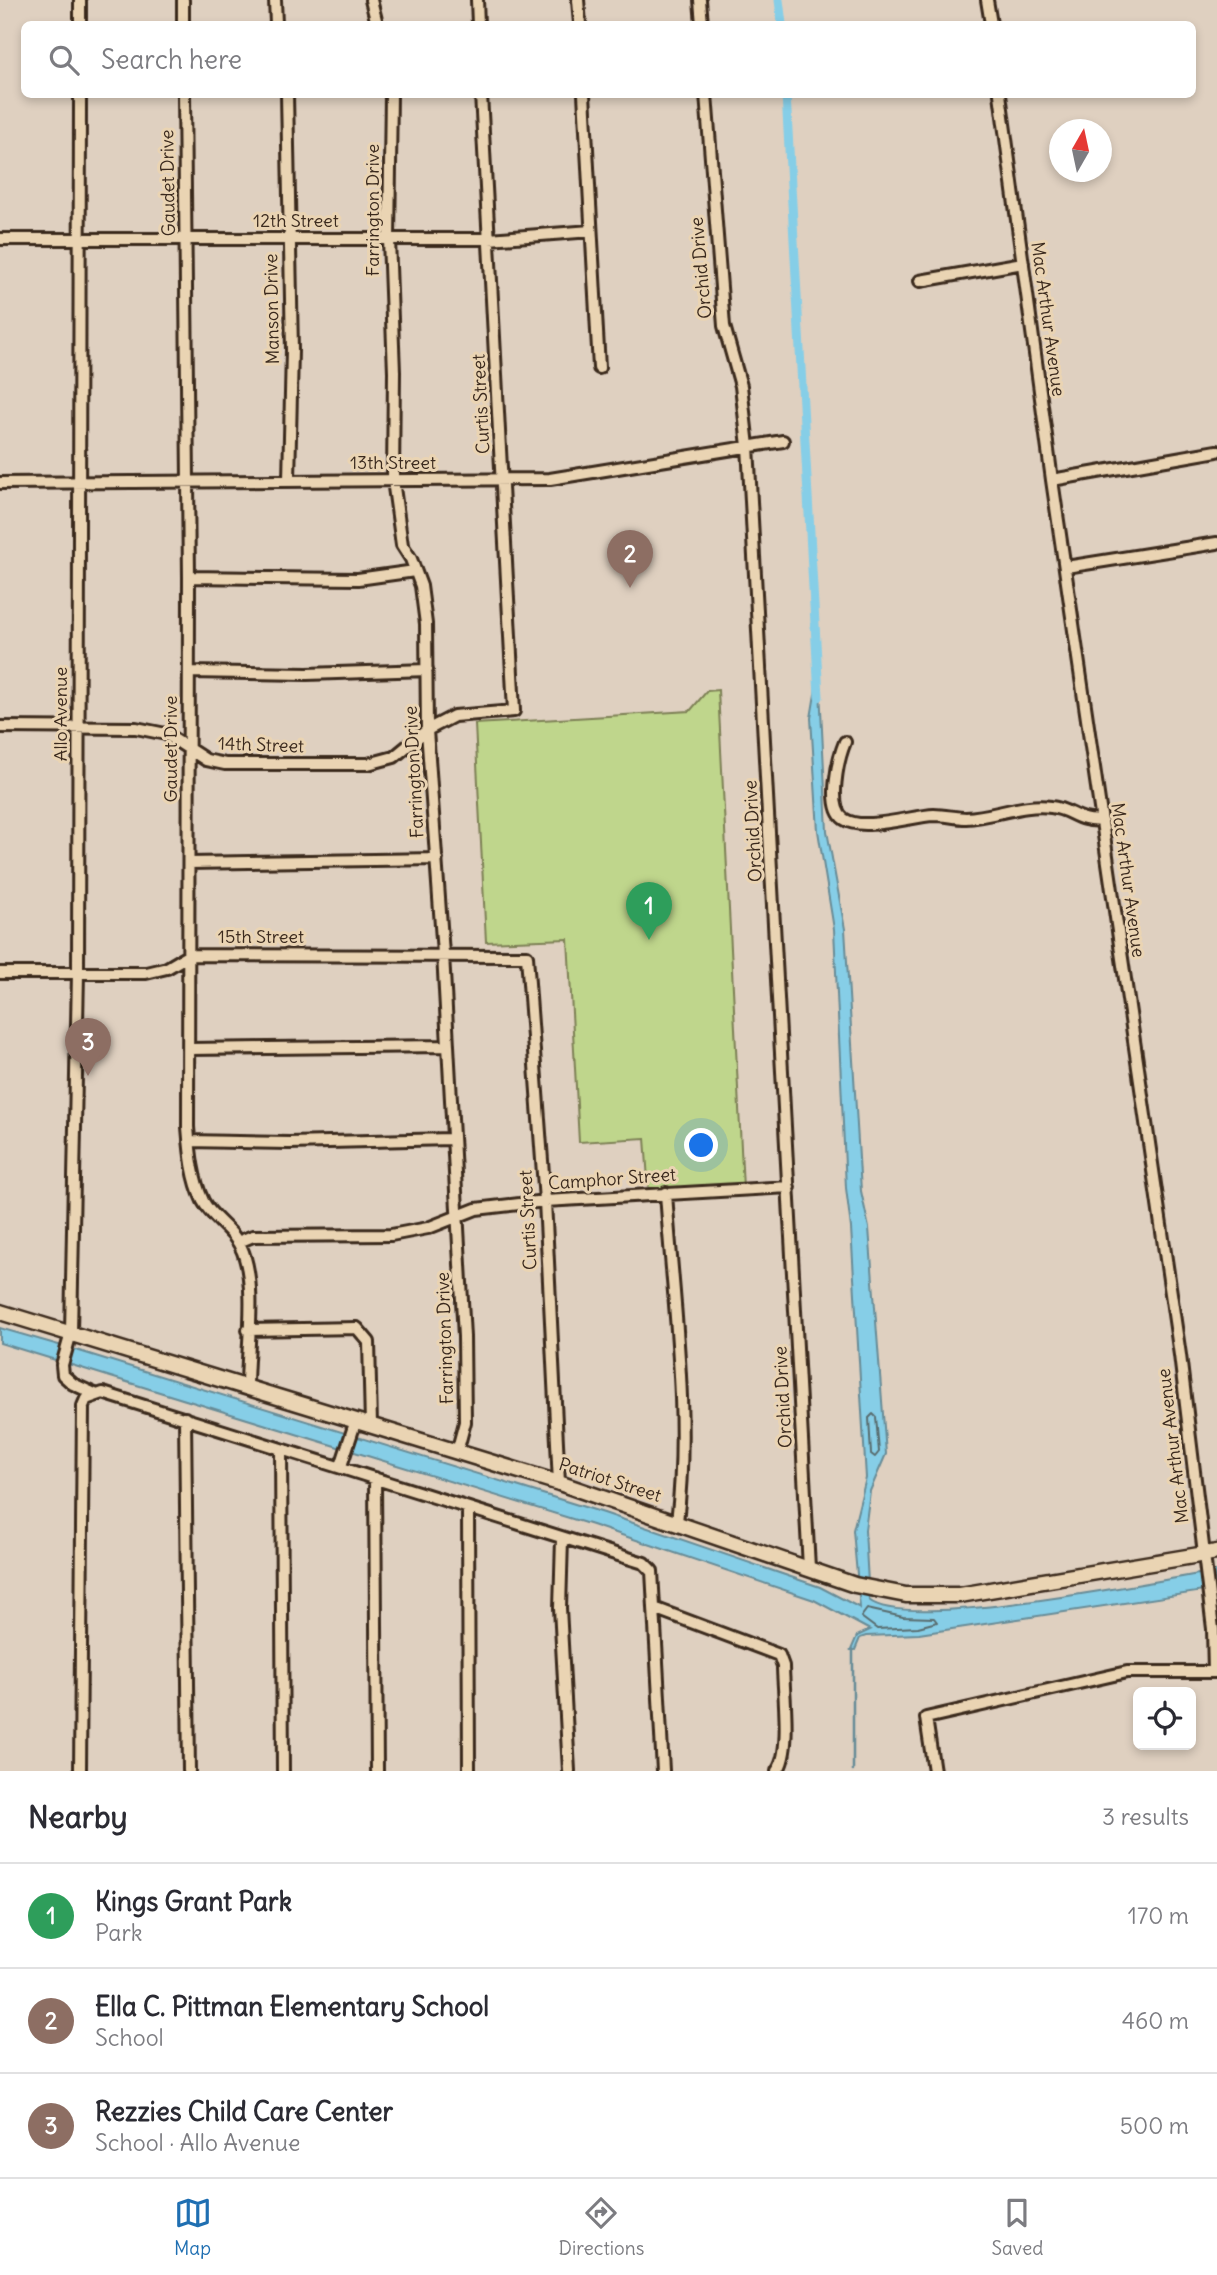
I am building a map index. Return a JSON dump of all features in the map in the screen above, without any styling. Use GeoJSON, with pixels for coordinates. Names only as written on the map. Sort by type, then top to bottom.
{"type":"FeatureCollection","features":[{"type":"Feature","properties":{"kind":"main road","name":"Patriot Street"},"geometry":{"type":"LineString","coordinates":[[0,1312],[69,1338],[247,1387],[355,1423],[370,1424],[559,1483],[862,1586],[906,1595],[960,1595],[1208,1558]]}},
{"type":"Feature","properties":{"kind":"street"},"geometry":{"type":"LineString","coordinates":[[80,0],[80,21]]}},
{"type":"Feature","properties":{"kind":"street"},"geometry":{"type":"LineString","coordinates":[[183,0],[183,21]]}},
{"type":"Feature","properties":{"kind":"street"},"geometry":{"type":"LineString","coordinates":[[275,0],[276,21]]}},
{"type":"Feature","properties":{"kind":"street"},"geometry":{"type":"LineString","coordinates":[[371,0],[376,21]]}},
{"type":"Feature","properties":{"kind":"street"},"geometry":{"type":"LineString","coordinates":[[477,0],[478,21]]}},
{"type":"Feature","properties":{"kind":"street"},"geometry":{"type":"LineString","coordinates":[[578,0],[580,21]]}},
{"type":"Feature","properties":{"kind":"street"},"geometry":{"type":"LineString","coordinates":[[700,0],[702,21]]}},
{"type":"Feature","properties":{"kind":"street"},"geometry":{"type":"LineString","coordinates":[[987,0],[990,21]]}},
{"type":"Feature","properties":{"kind":"street","name":"Allo Avenue"},"geometry":{"type":"LineString","coordinates":[[80,98],[78,973],[69,1338],[62,1364],[63,1375],[73,1384],[95,1394]]}},
{"type":"Feature","properties":{"kind":"street","name":"Gaudet Drive"},"geometry":{"type":"LineString","coordinates":[[184,98],[189,481],[189,1141],[192,1166],[204,1202],[237,1242],[250,1282],[247,1387]]}},
{"type":"Feature","properties":{"kind":"street","name":"Manson Drive"},"geometry":{"type":"LineString","coordinates":[[287,98],[292,350],[289,480]]}},
{"type":"Feature","properties":{"kind":"street","name":"Farrington Drive"},"geometry":{"type":"LineString","coordinates":[[391,98],[388,239],[394,372],[393,480],[402,545],[415,571],[424,611],[428,670],[427,730],[443,954],[466,1411],[457,1452]]}},
{"type":"Feature","properties":{"kind":"street","name":"Curtis Street"},"geometry":{"type":"LineString","coordinates":[[481,98],[514,711]]}},
{"type":"Feature","properties":{"kind":"street"},"geometry":{"type":"LineString","coordinates":[[584,98],[599,368]]}},
{"type":"Feature","properties":{"kind":"street","name":"Orchid Drive"},"geometry":{"type":"LineString","coordinates":[[706,98],[724,326],[741,386],[748,446],[809,1569]]}},
{"type":"Feature","properties":{"kind":"street","name":"Mac Arthur Avenue"},"geometry":{"type":"LineString","coordinates":[[1001,98],[1052,480],[1208,1558],[1216,1672]]}},
{"type":"Feature","properties":{"kind":"street","name":"12th Street"},"geometry":{"type":"LineString","coordinates":[[0,239],[489,239],[591,231]]}},
{"type":"Feature","properties":{"kind":"street"},"geometry":{"type":"LineString","coordinates":[[920,281],[1023,263]]}},
{"type":"Feature","properties":{"kind":"street","name":"13th Street"},"geometry":{"type":"LineString","coordinates":[[0,483],[550,479],[783,441]]}},
{"type":"Feature","properties":{"kind":"street"},"geometry":{"type":"LineString","coordinates":[[1052,480],[1217,451]]}},
{"type":"Feature","properties":{"kind":"street"},"geometry":{"type":"LineString","coordinates":[[1066,567],[1217,543]]}},
{"type":"Feature","properties":{"kind":"street"},"geometry":{"type":"LineString","coordinates":[[189,577],[358,579],[415,571]]}},
{"type":"Feature","properties":{"kind":"street"},"geometry":{"type":"LineString","coordinates":[[189,673],[307,674],[428,670]]}},
{"type":"Feature","properties":{"kind":"street","name":"14th Street"},"geometry":{"type":"LineString","coordinates":[[0,727],[136,728],[166,734],[206,760],[225,764],[368,764],[394,757],[427,730],[454,716],[514,711]]}},
{"type":"Feature","properties":{"kind":"street"},"geometry":{"type":"LineString","coordinates":[[845,742],[836,772],[836,803],[839,814],[846,820],[868,823],[934,815],[967,818],[1052,807],[1081,820],[1102,820]]}},
{"type":"Feature","properties":{"kind":"street"},"geometry":{"type":"LineString","coordinates":[[189,863],[437,859]]}},
{"type":"Feature","properties":{"kind":"street","name":"15th Street"},"geometry":{"type":"LineString","coordinates":[[0,973],[146,973],[167,968],[189,956],[527,956]]}},
{"type":"Feature","properties":{"kind":"street","name":"Curtis Street"},"geometry":{"type":"LineString","coordinates":[[527,956],[545,1201],[559,1483]]}},
{"type":"Feature","properties":{"kind":"street"},"geometry":{"type":"LineString","coordinates":[[189,1049],[446,1045]]}},
{"type":"Feature","properties":{"kind":"street"},"geometry":{"type":"LineString","coordinates":[[189,1141],[289,1143],[451,1139]]}},
{"type":"Feature","properties":{"kind":"street","name":"Camphor Street"},"geometry":{"type":"LineString","coordinates":[[237,1242],[253,1236],[391,1235],[428,1228],[477,1209],[545,1201],[789,1187]]}},
{"type":"Feature","properties":{"kind":"street"},"geometry":{"type":"LineString","coordinates":[[666,1193],[681,1433],[682,1477],[677,1522]]}},
{"type":"Feature","properties":{"kind":"street"},"geometry":{"type":"LineString","coordinates":[[248,1330],[358,1328],[369,1342],[370,1424]]}},
{"type":"Feature","properties":{"kind":"street"},"geometry":{"type":"LineString","coordinates":[[80,1771],[81,1446],[83,1406],[86,1398],[95,1394],[115,1395],[281,1449],[343,1461],[375,1478],[644,1563],[652,1571],[663,1771]]}},
{"type":"Feature","properties":{"kind":"street"},"geometry":{"type":"LineString","coordinates":[[185,1418],[189,1771]]}},
{"type":"Feature","properties":{"kind":"street"},"geometry":{"type":"LineString","coordinates":[[343,1461],[355,1423]]}},
{"type":"Feature","properties":{"kind":"street"},"geometry":{"type":"LineString","coordinates":[[281,1449],[283,1771]]}},
{"type":"Feature","properties":{"kind":"street"},"geometry":{"type":"LineString","coordinates":[[375,1478],[377,1771]]}},
{"type":"Feature","properties":{"kind":"street"},"geometry":{"type":"LineString","coordinates":[[468,1508],[469,1771]]}},
{"type":"Feature","properties":{"kind":"street"},"geometry":{"type":"LineString","coordinates":[[562,1539],[561,1608],[569,1771]]}},
{"type":"Feature","properties":{"kind":"street"},"geometry":{"type":"LineString","coordinates":[[654,1608],[764,1647],[779,1655],[783,1666],[785,1744],[783,1763],[777,1771]]}},
{"type":"Feature","properties":{"kind":"street"},"geometry":{"type":"LineString","coordinates":[[934,1771],[926,1718],[1127,1672],[1216,1672]]}},
{"type":"Feature","properties":{"kind":"green space"},"geometry":{"type":"Polygon","coordinates":[[[718,690],[743,1188],[649,1194],[645,1138],[579,1142],[568,939],[486,942],[475,724],[690,711],[707,691],[718,690]]]}},
{"type":"Feature","properties":{"kind":"water"},"geometry":{"type":"Polygon","coordinates":[[[816,688],[820,689],[827,831],[845,929],[861,1191],[869,1228],[886,1454],[870,1491],[865,1530],[869,1600],[892,1608],[931,1610],[980,1607],[1091,1593],[1217,1571],[1217,1589],[919,1634],[866,1636],[860,1638],[855,1650],[851,1650],[857,1636],[870,1630],[814,1600],[592,1525],[0,1343],[0,1328],[76,1350],[604,1513],[820,1587],[860,1608],[853,1530],[866,1478],[851,1228],[846,1188],[834,929],[818,831],[811,718],[816,688]]]}},
{"type":"Feature","properties":{"kind":"waterway"},"geometry":{"type":"LineString","coordinates":[[779,0],[782,21]]}},
{"type":"Feature","properties":{"kind":"waterway"},"geometry":{"type":"LineString","coordinates":[[786,98],[819,697]]}},
{"type":"Feature","properties":{"kind":"waterway"},"geometry":{"type":"LineString","coordinates":[[853,1650],[853,1771]]}},
{"type":"Feature","properties":{"kind":"place","name":"Ella C. Pittman Elementary School"},"geometry":{"type":"Point","coordinates":[630,588]}},
{"type":"Feature","properties":{"kind":"place","name":"Kings Grant Park"},"geometry":{"type":"Point","coordinates":[649,940]}},
{"type":"Feature","properties":{"kind":"place","name":"Rezzies Child Care Center"},"geometry":{"type":"Point","coordinates":[88,1076]}}]}
